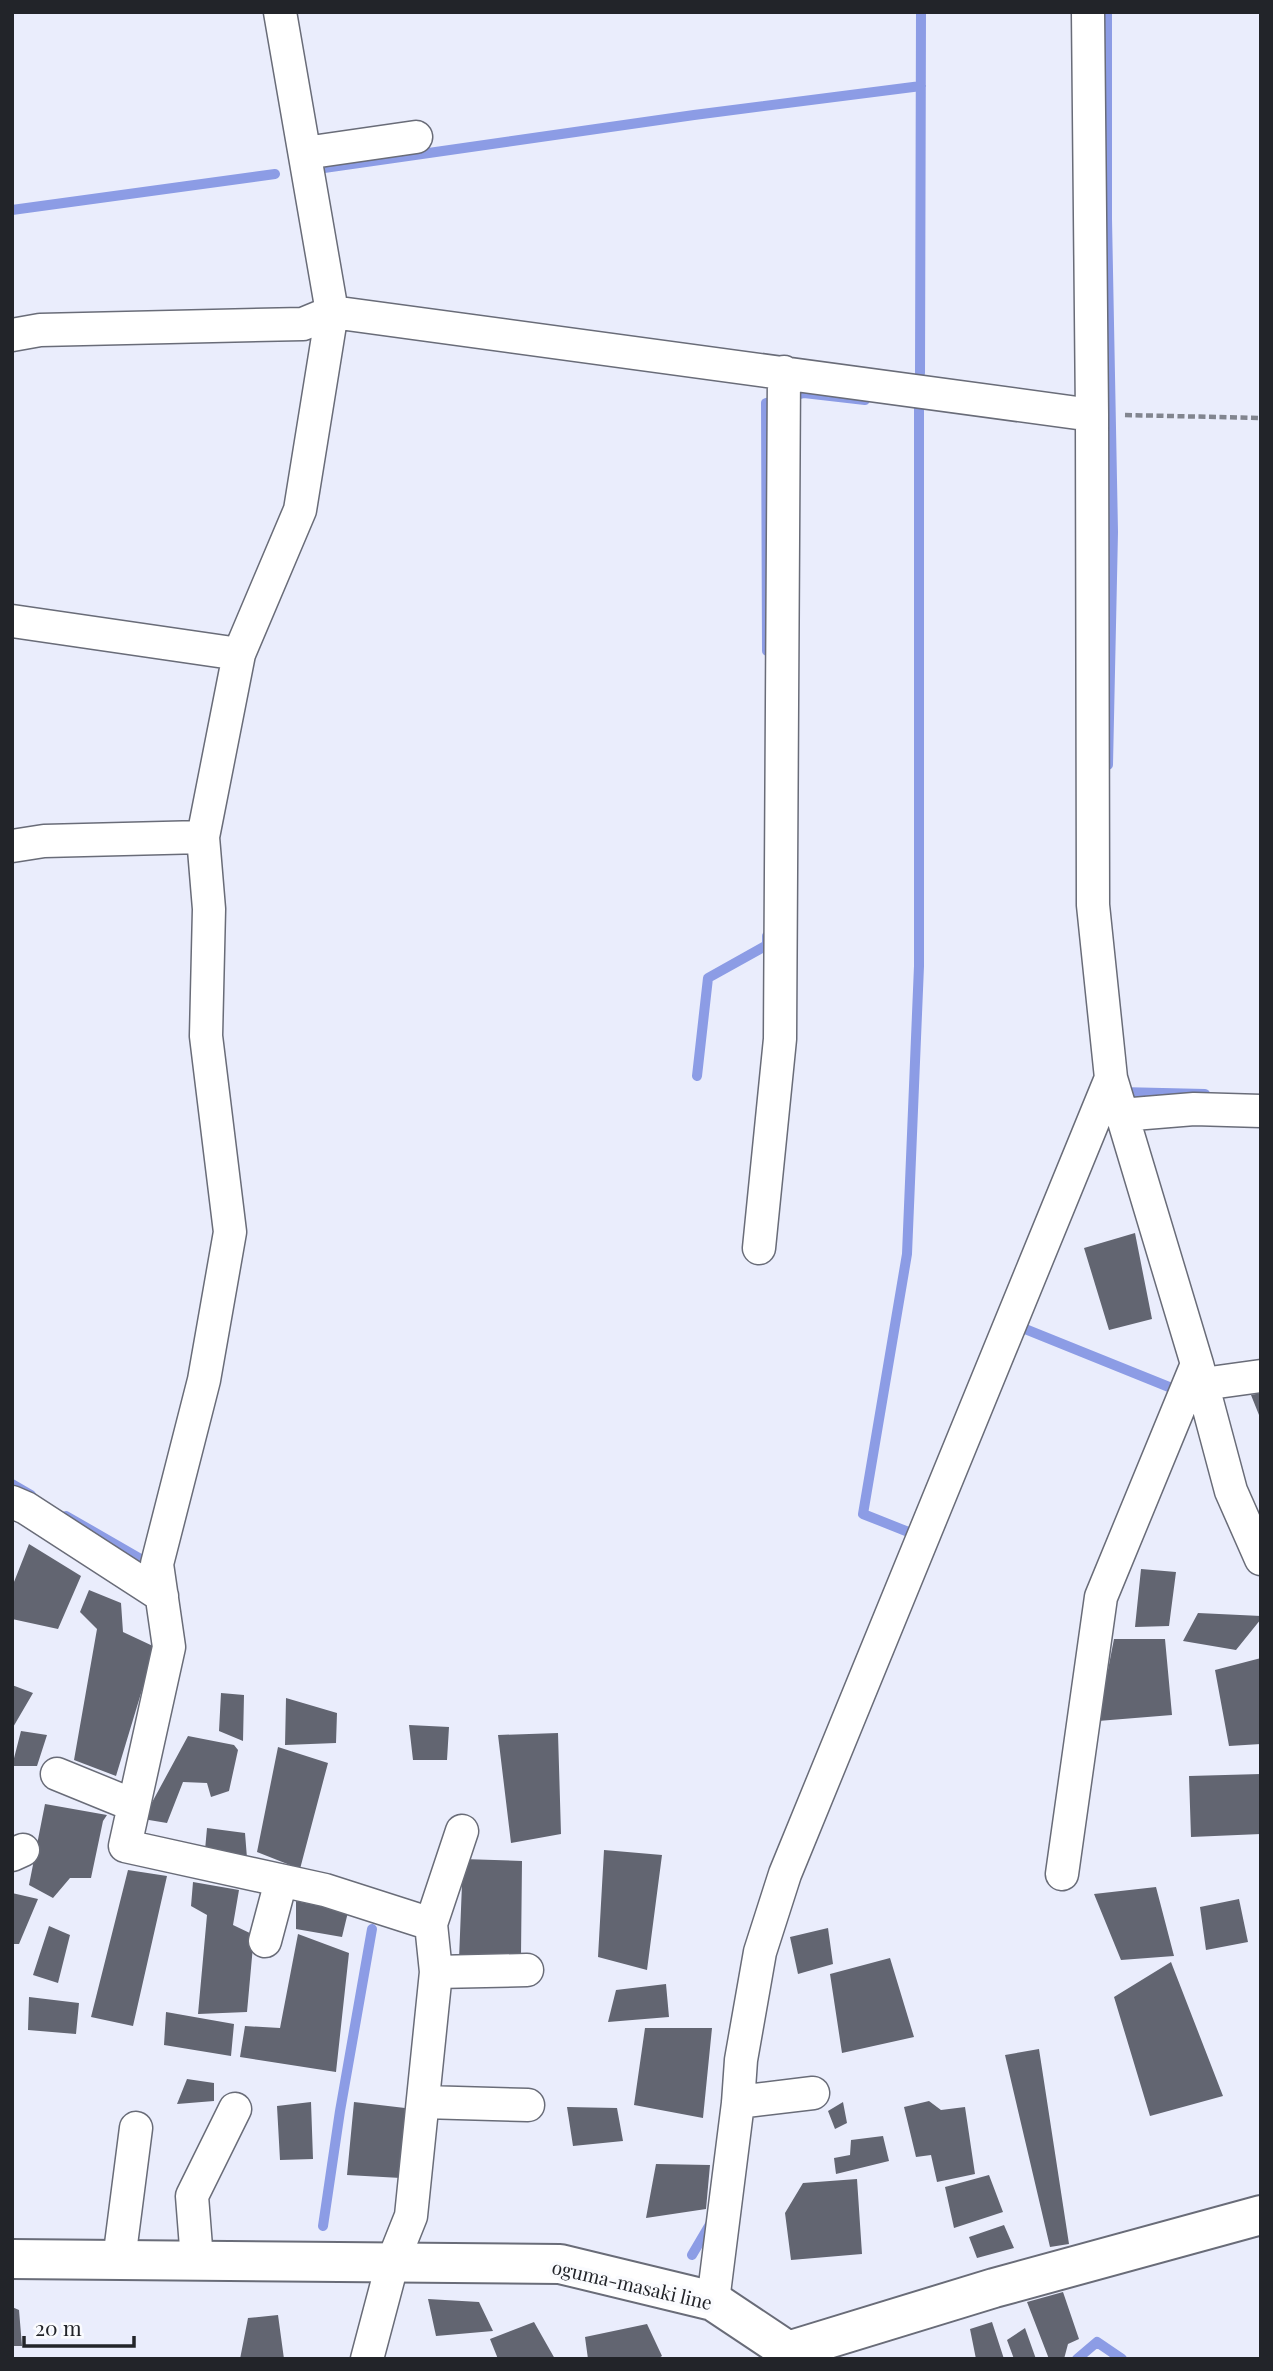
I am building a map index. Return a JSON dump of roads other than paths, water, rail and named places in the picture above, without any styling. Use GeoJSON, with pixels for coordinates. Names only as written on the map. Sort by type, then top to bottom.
{"type":"FeatureCollection","features":[{"type":"Feature","properties":{"kind":"main road","name":"oguma-masaki line"},"geometry":{"type":"LineString","coordinates":[[12,2259],[560,2264],[713,2301],[784,2356],[994,2288],[1261,2215]]}},
{"type":"Feature","properties":{"kind":"street"},"geometry":{"type":"LineString","coordinates":[[280,12],[332,312],[300,510],[239,654],[203,837],[209,909],[206,1036],[230,1233],[204,1380],[156,1564],[169,1647],[125,1846],[325,1891],[431,1924]]}},
{"type":"Feature","properties":{"kind":"street"},"geometry":{"type":"LineString","coordinates":[[1088,12],[1093,905],[1111,1078],[1200,1374],[1231,1491],[1261,1559]]}},
{"type":"Feature","properties":{"kind":"street"},"geometry":{"type":"LineString","coordinates":[[305,153],[416,137]]}},
{"type":"Feature","properties":{"kind":"street"},"geometry":{"type":"LineString","coordinates":[[12,335],[40,330],[303,324],[332,312],[1092,415]]}},
{"type":"Feature","properties":{"kind":"street"},"geometry":{"type":"LineString","coordinates":[[759,1248],[780,1039],[784,372]]}},
{"type":"Feature","properties":{"kind":"street"},"geometry":{"type":"LineString","coordinates":[[12,621],[239,654]]}},
{"type":"Feature","properties":{"kind":"street"},"geometry":{"type":"LineString","coordinates":[[12,846],[44,841],[203,837]]}},
{"type":"Feature","properties":{"kind":"street"},"geometry":{"type":"LineString","coordinates":[[713,2301],[741,2060],[760,1952],[785,1874],[1111,1078]]}},
{"type":"Feature","properties":{"kind":"street"},"geometry":{"type":"LineString","coordinates":[[1121,1115],[1194,1109],[1261,1111]]}},
{"type":"Feature","properties":{"kind":"street"},"geometry":{"type":"LineString","coordinates":[[1200,1374],[1261,1376]]}},
{"type":"Feature","properties":{"kind":"street"},"geometry":{"type":"LineString","coordinates":[[1062,1874],[1101,1597],[1200,1374]]}},
{"type":"Feature","properties":{"kind":"street"},"geometry":{"type":"LineString","coordinates":[[12,1502],[26,1508],[162,1596]]}},
{"type":"Feature","properties":{"kind":"street"},"geometry":{"type":"LineString","coordinates":[[57,1774],[133,1805]]}},
{"type":"Feature","properties":{"kind":"street"},"geometry":{"type":"LineString","coordinates":[[367,2359],[393,2262],[411,2216],[436,1972],[431,1924],[462,1831]]}},
{"type":"Feature","properties":{"kind":"street"},"geometry":{"type":"LineString","coordinates":[[265,1941],[281,1881]]}},
{"type":"Feature","properties":{"kind":"street"},"geometry":{"type":"LineString","coordinates":[[436,1972],[527,1970]]}},
{"type":"Feature","properties":{"kind":"street"},"geometry":{"type":"LineString","coordinates":[[738,2102],[813,2093]]}},
{"type":"Feature","properties":{"kind":"street"},"geometry":{"type":"LineString","coordinates":[[423,2102],[528,2105]]}},
{"type":"Feature","properties":{"kind":"street"},"geometry":{"type":"LineString","coordinates":[[197,2260],[192,2196],[235,2109]]}},
{"type":"Feature","properties":{"kind":"street"},"geometry":{"type":"LineString","coordinates":[[119,2260],[136,2128]]}},
{"type":"Feature","properties":{"kind":"waterway"},"geometry":{"type":"LineString","coordinates":[[920,373],[921,12]]}},
{"type":"Feature","properties":{"kind":"waterway"},"geometry":{"type":"LineString","coordinates":[[1107,12],[1107,219],[1113,532],[1108,765]]}},
{"type":"Feature","properties":{"kind":"waterway"},"geometry":{"type":"LineString","coordinates":[[324,168],[694,115],[921,86]]}},
{"type":"Feature","properties":{"kind":"waterway"},"geometry":{"type":"LineString","coordinates":[[12,210],[275,174]]}},
{"type":"Feature","properties":{"kind":"waterway"},"geometry":{"type":"LineString","coordinates":[[767,651],[766,403],[804,393],[865,400]]}},
{"type":"Feature","properties":{"kind":"waterway"},"geometry":{"type":"LineString","coordinates":[[911,1533],[863,1514],[907,1254],[919,966],[919,403]]}},
{"type":"Feature","properties":{"kind":"waterway"},"geometry":{"type":"LineString","coordinates":[[697,1076],[708,978],[767,945],[767,936]]}},
{"type":"Feature","properties":{"kind":"waterway"},"geometry":{"type":"LineString","coordinates":[[1120,1092],[1205,1094]]}},
{"type":"Feature","properties":{"kind":"waterway"},"geometry":{"type":"LineString","coordinates":[[1015,1325],[1169,1387]]}},
{"type":"Feature","properties":{"kind":"waterway"},"geometry":{"type":"LineString","coordinates":[[12,1484],[31,1495]]}},
{"type":"Feature","properties":{"kind":"waterway"},"geometry":{"type":"LineString","coordinates":[[66,1516],[139,1558]]}},
{"type":"Feature","properties":{"kind":"waterway"},"geometry":{"type":"LineString","coordinates":[[323,2226],[372,1929]]}},
{"type":"Feature","properties":{"kind":"waterway"},"geometry":{"type":"LineString","coordinates":[[692,2255],[712,2221]]}},
{"type":"Feature","properties":{"kind":"waterway"},"geometry":{"type":"LineString","coordinates":[[1077,2359],[1097,2342],[1122,2359]]}}]}
